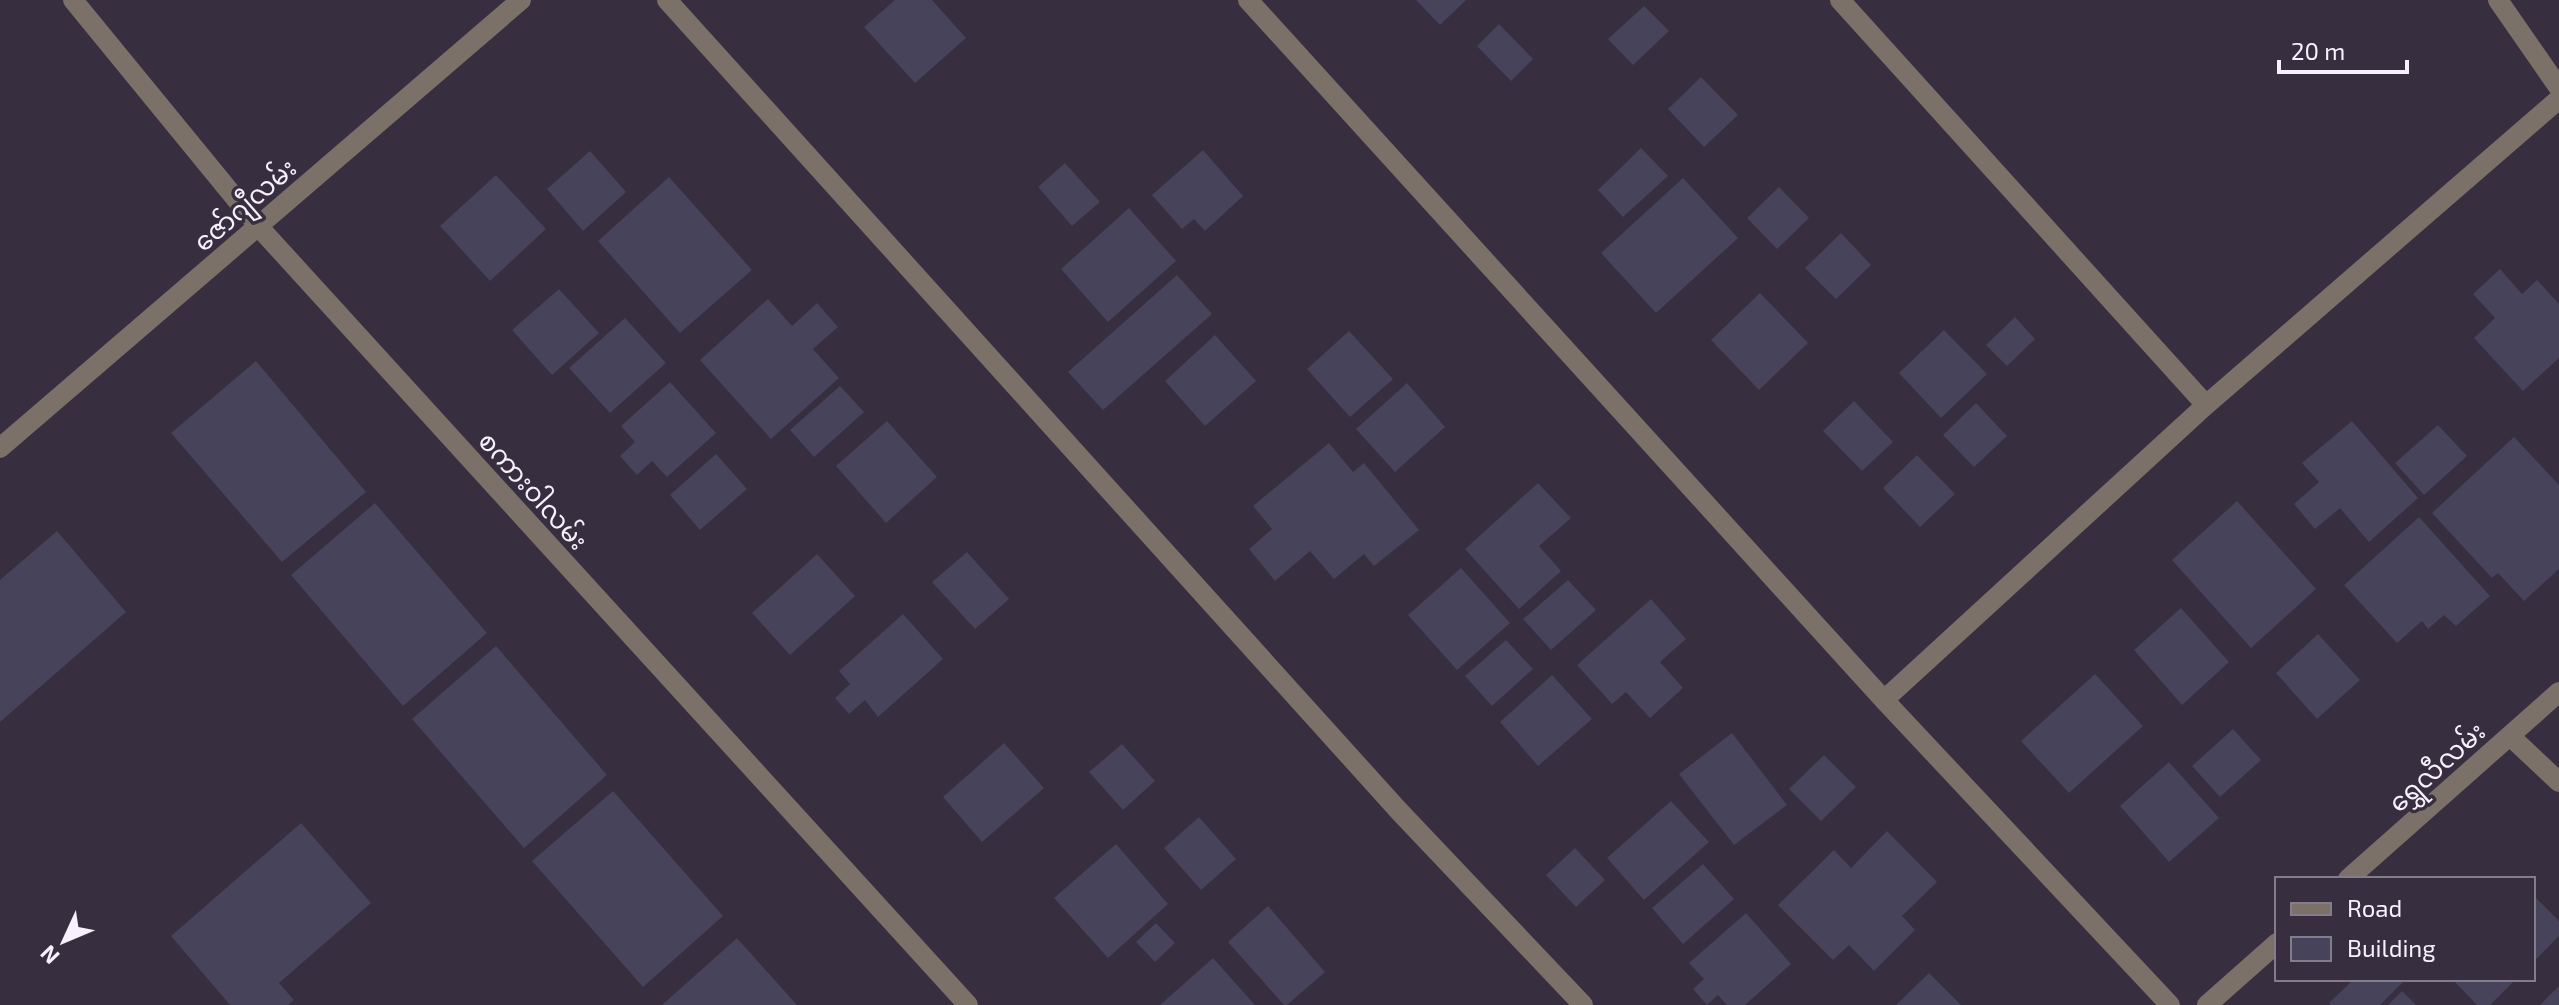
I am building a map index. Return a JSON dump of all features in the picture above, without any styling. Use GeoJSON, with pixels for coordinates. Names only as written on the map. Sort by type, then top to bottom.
{"type":"FeatureCollection","features":[{"type":"Feature","properties":{"kind":"street","name":"စကားဝါလမ်း"},"geometry":{"type":"LineString","coordinates":[[73,0],[258,226],[968,1005]]}},
{"type":"Feature","properties":{"kind":"street","name":"ဇော်ဂျီလမ်း"},"geometry":{"type":"LineString","coordinates":[[0,448],[521,0]]}},
{"type":"Feature","properties":{"kind":"street"},"geometry":{"type":"LineString","coordinates":[[667,0],[1399,811],[1583,1005]]}},
{"type":"Feature","properties":{"kind":"street"},"geometry":{"type":"LineString","coordinates":[[1248,0],[1884,700],[2170,1005]]}},
{"type":"Feature","properties":{"kind":"street"},"geometry":{"type":"LineString","coordinates":[[1840,0],[2206,405]]}},
{"type":"Feature","properties":{"kind":"street"},"geometry":{"type":"LineString","coordinates":[[2498,0],[2559,88]]}},
{"type":"Feature","properties":{"kind":"street"},"geometry":{"type":"LineString","coordinates":[[1884,700],[2206,405],[2559,99]]}},
{"type":"Feature","properties":{"kind":"street","name":"ရွှေလီလမ်း"},"geometry":{"type":"LineString","coordinates":[[2350,877],[2559,692]]}},
{"type":"Feature","properties":{"kind":"street"},"geometry":{"type":"LineString","coordinates":[[2510,736],[2559,782]]}},
{"type":"Feature","properties":{"kind":"street"},"geometry":{"type":"LineString","coordinates":[[2207,1005],[2275,945]]}},
{"type":"Feature","properties":{"kind":"building"},"geometry":{"type":"Polygon","coordinates":[[[895,0],[932,0],[966,38],[915,83],[864,27],[895,0]]]}},
{"type":"Feature","properties":{"kind":"building"},"geometry":{"type":"Polygon","coordinates":[[[1416,0],[1466,0],[1440,25],[1416,0]]]}},
{"type":"Feature","properties":{"kind":"building"},"geometry":{"type":"Polygon","coordinates":[[[1644,6],[1669,31],[1633,65],[1608,39],[1644,6]]]}},
{"type":"Feature","properties":{"kind":"building"},"geometry":{"type":"Polygon","coordinates":[[[1499,24],[1533,59],[1511,81],[1477,46],[1499,24]]]}},
{"type":"Feature","properties":{"kind":"building"},"geometry":{"type":"Polygon","coordinates":[[[1701,77],[1738,115],[1704,147],[1668,109],[1701,77]]]}},
{"type":"Feature","properties":{"kind":"building"},"geometry":{"type":"Polygon","coordinates":[[[1641,148],[1668,176],[1623,217],[1598,190],[1641,148]]]}},
{"type":"Feature","properties":{"kind":"building"},"geometry":{"type":"Polygon","coordinates":[[[1203,150],[1243,196],[1205,231],[1194,219],[1182,229],[1152,195],[1203,150]]]}},
{"type":"Feature","properties":{"kind":"building"},"geometry":{"type":"Polygon","coordinates":[[[590,151],[626,192],[583,231],[547,189],[590,151]]]}},
{"type":"Feature","properties":{"kind":"building"},"geometry":{"type":"Polygon","coordinates":[[[1065,163],[1100,202],[1072,226],[1038,187],[1065,163]]]}},
{"type":"Feature","properties":{"kind":"building"},"geometry":{"type":"Polygon","coordinates":[[[496,175],[546,229],[490,281],[440,226],[496,175]]]}},
{"type":"Feature","properties":{"kind":"building"},"geometry":{"type":"Polygon","coordinates":[[[669,177],[752,270],[680,333],[598,241],[669,177]]]}},
{"type":"Feature","properties":{"kind":"building"},"geometry":{"type":"Polygon","coordinates":[[[1683,178],[1738,238],[1656,313],[1601,253],[1683,178]]]}},
{"type":"Feature","properties":{"kind":"building"},"geometry":{"type":"Polygon","coordinates":[[[1779,187],[1809,218],[1777,249],[1747,218],[1779,187]]]}},
{"type":"Feature","properties":{"kind":"building"},"geometry":{"type":"Polygon","coordinates":[[[1129,208],[1176,261],[1108,322],[1061,269],[1129,208]]]}},
{"type":"Feature","properties":{"kind":"building"},"geometry":{"type":"Polygon","coordinates":[[[1841,233],[1871,265],[1836,299],[1805,268],[1841,233]]]}},
{"type":"Feature","properties":{"kind":"building"},"geometry":{"type":"Polygon","coordinates":[[[2500,269],[2522,294],[2537,280],[2559,304],[2559,358],[2523,391],[2474,338],[2495,318],[2473,294],[2500,269]]]}},
{"type":"Feature","properties":{"kind":"building"},"geometry":{"type":"Polygon","coordinates":[[[1177,275],[1212,314],[1103,410],[1068,372],[1177,275]]]}},
{"type":"Feature","properties":{"kind":"building"},"geometry":{"type":"Polygon","coordinates":[[[559,289],[599,333],[552,375],[512,330],[559,289]]]}},
{"type":"Feature","properties":{"kind":"building"},"geometry":{"type":"Polygon","coordinates":[[[1760,293],[1808,343],[1759,390],[1711,340],[1760,293]]]}},
{"type":"Feature","properties":{"kind":"building"},"geometry":{"type":"Polygon","coordinates":[[[768,299],[792,326],[817,303],[838,327],[813,349],[839,378],[771,439],[700,360],[768,299]]]}},
{"type":"Feature","properties":{"kind":"building"},"geometry":{"type":"Polygon","coordinates":[[[2015,317],[2035,339],[2007,366],[1986,345],[2015,317]]]}},
{"type":"Feature","properties":{"kind":"building"},"geometry":{"type":"Polygon","coordinates":[[[625,318],[666,363],[610,413],[569,368],[625,318]]]}},
{"type":"Feature","properties":{"kind":"building"},"geometry":{"type":"Polygon","coordinates":[[[1944,330],[1987,374],[1941,418],[1899,373],[1944,330]]]}},
{"type":"Feature","properties":{"kind":"building"},"geometry":{"type":"Polygon","coordinates":[[[1349,331],[1393,379],[1350,417],[1307,369],[1349,331]]]}},
{"type":"Feature","properties":{"kind":"building"},"geometry":{"type":"Polygon","coordinates":[[[1215,335],[1256,381],[1205,426],[1165,381],[1215,335]]]}},
{"type":"Feature","properties":{"kind":"building"},"geometry":{"type":"Polygon","coordinates":[[[256,361],[366,492],[282,562],[171,433],[256,361]]]}},
{"type":"Feature","properties":{"kind":"building"},"geometry":{"type":"Polygon","coordinates":[[[670,382],[716,433],[667,477],[652,461],[637,475],[620,456],[635,442],[621,426],[670,382]]]}},
{"type":"Feature","properties":{"kind":"building"},"geometry":{"type":"Polygon","coordinates":[[[1407,383],[1445,427],[1395,472],[1356,429],[1407,383]]]}},
{"type":"Feature","properties":{"kind":"building"},"geometry":{"type":"Polygon","coordinates":[[[840,386],[864,412],[814,457],[790,430],[840,386]]]}},
{"type":"Feature","properties":{"kind":"building"},"geometry":{"type":"Polygon","coordinates":[[[1854,401],[1893,442],[1862,471],[1823,431],[1854,401]]]}},
{"type":"Feature","properties":{"kind":"building"},"geometry":{"type":"Polygon","coordinates":[[[1976,403],[2007,436],[1974,467],[1943,435],[1976,403]]]}},
{"type":"Feature","properties":{"kind":"building"},"geometry":{"type":"Polygon","coordinates":[[[887,421],[937,477],[886,523],[836,466],[887,421]]]}},
{"type":"Feature","properties":{"kind":"building"},"geometry":{"type":"Polygon","coordinates":[[[2352,421],[2418,498],[2369,542],[2340,508],[2315,529],[2294,504],[2319,482],[2302,463],[2352,421]]]}},
{"type":"Feature","properties":{"kind":"building"},"geometry":{"type":"Polygon","coordinates":[[[2438,425],[2467,456],[2424,495],[2395,463],[2438,425]]]}},
{"type":"Feature","properties":{"kind":"building"},"geometry":{"type":"Polygon","coordinates":[[[2514,437],[2559,485],[2559,569],[2524,601],[2498,573],[2492,578],[2432,513],[2514,437]]]}},
{"type":"Feature","properties":{"kind":"building"},"geometry":{"type":"Polygon","coordinates":[[[1329,443],[1353,472],[1364,463],[1419,530],[1374,566],[1364,554],[1334,579],[1310,551],[1275,581],[1249,549],[1272,529],[1253,506],[1329,443]]]}},
{"type":"Feature","properties":{"kind":"building"},"geometry":{"type":"Polygon","coordinates":[[[716,454],[747,489],[700,530],[670,495],[716,454]]]}},
{"type":"Feature","properties":{"kind":"building"},"geometry":{"type":"Polygon","coordinates":[[[1917,455],[1955,494],[1920,527],[1883,488],[1917,455]]]}},
{"type":"Feature","properties":{"kind":"building"},"geometry":{"type":"Polygon","coordinates":[[[1538,483],[1571,518],[1539,546],[1561,571],[1519,609],[1465,549],[1538,483]]]}},
{"type":"Feature","properties":{"kind":"building"},"geometry":{"type":"Polygon","coordinates":[[[2237,501],[2316,589],[2251,648],[2172,560],[2237,501]]]}},
{"type":"Feature","properties":{"kind":"building"},"geometry":{"type":"Polygon","coordinates":[[[375,503],[487,633],[403,706],[291,575],[375,503]]]}},
{"type":"Feature","properties":{"kind":"building"},"geometry":{"type":"Polygon","coordinates":[[[2419,517],[2490,596],[2456,626],[2444,615],[2428,629],[2422,621],[2397,643],[2344,585],[2419,517]]]}},
{"type":"Feature","properties":{"kind":"building"},"geometry":{"type":"Polygon","coordinates":[[[57,531],[126,612],[0,722],[0,580],[57,531]]]}},
{"type":"Feature","properties":{"kind":"building"},"geometry":{"type":"Polygon","coordinates":[[[967,552],[1009,599],[975,629],[932,582],[967,552]]]}},
{"type":"Feature","properties":{"kind":"building"},"geometry":{"type":"Polygon","coordinates":[[[817,554],[855,596],[790,655],[752,613],[817,554]]]}},
{"type":"Feature","properties":{"kind":"building"},"geometry":{"type":"Polygon","coordinates":[[[1461,568],[1510,623],[1457,670],[1408,615],[1461,568]]]}},
{"type":"Feature","properties":{"kind":"building"},"geometry":{"type":"Polygon","coordinates":[[[1568,580],[1596,610],[1551,650],[1523,619],[1568,580]]]}},
{"type":"Feature","properties":{"kind":"building"},"geometry":{"type":"Polygon","coordinates":[[[1651,599],[1686,639],[1660,662],[1683,688],[1650,718],[1626,692],[1612,704],[1577,665],[1651,599]]]}},
{"type":"Feature","properties":{"kind":"building"},"geometry":{"type":"Polygon","coordinates":[[[2181,608],[2229,662],[2182,705],[2134,650],[2181,608]]]}},
{"type":"Feature","properties":{"kind":"building"},"geometry":{"type":"Polygon","coordinates":[[[903,614],[943,659],[878,717],[865,700],[849,714],[835,698],[850,684],[839,671],[903,614]]]}},
{"type":"Feature","properties":{"kind":"building"},"geometry":{"type":"Polygon","coordinates":[[[2318,634],[2360,680],[2317,719],[2276,673],[2318,634]]]}},
{"type":"Feature","properties":{"kind":"building"},"geometry":{"type":"Polygon","coordinates":[[[1506,640],[1533,669],[1492,706],[1465,676],[1506,640]]]}},
{"type":"Feature","properties":{"kind":"building"},"geometry":{"type":"Polygon","coordinates":[[[496,646],[607,775],[524,848],[412,719],[496,646]]]}},
{"type":"Feature","properties":{"kind":"building"},"geometry":{"type":"Polygon","coordinates":[[[2095,674],[2143,726],[2069,793],[2021,741],[2095,674]]]}},
{"type":"Feature","properties":{"kind":"building"},"geometry":{"type":"Polygon","coordinates":[[[1552,675],[1592,719],[1538,766],[1500,722],[1552,675]]]}},
{"type":"Feature","properties":{"kind":"building"},"geometry":{"type":"Polygon","coordinates":[[[2233,729],[2261,760],[2220,797],[2192,766],[2233,729]]]}},
{"type":"Feature","properties":{"kind":"building"},"geometry":{"type":"Polygon","coordinates":[[[1732,733],[1787,805],[1734,845],[1679,774],[1732,733]]]}},
{"type":"Feature","properties":{"kind":"building"},"geometry":{"type":"Polygon","coordinates":[[[1004,743],[1044,788],[982,842],[943,797],[1004,743]]]}},
{"type":"Feature","properties":{"kind":"building"},"geometry":{"type":"Polygon","coordinates":[[[1122,744],[1155,781],[1123,810],[1089,772],[1122,744]]]}},
{"type":"Feature","properties":{"kind":"building"},"geometry":{"type":"Polygon","coordinates":[[[1824,755],[1856,787],[1821,821],[1789,789],[1824,755]]]}},
{"type":"Feature","properties":{"kind":"building"},"geometry":{"type":"Polygon","coordinates":[[[2169,762],[2219,818],[2169,862],[2120,806],[2169,762]]]}},
{"type":"Feature","properties":{"kind":"building"},"geometry":{"type":"Polygon","coordinates":[[[613,791],[723,916],[643,987],[532,861],[613,791]]]}},
{"type":"Feature","properties":{"kind":"building"},"geometry":{"type":"Polygon","coordinates":[[[1671,801],[1709,842],[1644,900],[1607,858],[1671,801]]]}},
{"type":"Feature","properties":{"kind":"building"},"geometry":{"type":"Polygon","coordinates":[[[1199,817],[1236,859],[1201,890],[1164,848],[1199,817]]]}},
{"type":"Feature","properties":{"kind":"building"},"geometry":{"type":"Polygon","coordinates":[[[301,823],[371,903],[279,983],[294,1000],[288,1005],[230,1005],[171,936],[301,823]]]}},
{"type":"Feature","properties":{"kind":"building"},"geometry":{"type":"Polygon","coordinates":[[[1887,831],[1937,882],[1902,916],[1915,930],[1874,971],[1849,945],[1833,960],[1778,905],[1834,850],[1851,868],[1887,831]]]}},
{"type":"Feature","properties":{"kind":"building"},"geometry":{"type":"Polygon","coordinates":[[[1116,844],[1168,904],[1108,958],[1054,898],[1116,844]]]}},
{"type":"Feature","properties":{"kind":"building"},"geometry":{"type":"Polygon","coordinates":[[[1575,848],[1605,880],[1576,907],[1546,875],[1575,848]]]}},
{"type":"Feature","properties":{"kind":"building"},"geometry":{"type":"Polygon","coordinates":[[[1703,864],[1734,899],[1683,944],[1652,908],[1703,864]]]}},
{"type":"Feature","properties":{"kind":"building"},"geometry":{"type":"Polygon","coordinates":[[[2535,897],[2559,921],[2559,936],[2535,960],[2535,897]]]}},
{"type":"Feature","properties":{"kind":"building"},"geometry":{"type":"Polygon","coordinates":[[[1268,906],[1325,972],[1287,1005],[1228,942],[1268,906]]]}},
{"type":"Feature","properties":{"kind":"building"},"geometry":{"type":"Polygon","coordinates":[[[1746,913],[1791,964],[1745,1005],[1727,1005],[1718,995],[1707,1005],[1693,989],[1704,979],[1689,963],[1746,913]]]}},
{"type":"Feature","properties":{"kind":"building"},"geometry":{"type":"Polygon","coordinates":[[[1156,923],[1175,943],[1155,962],[1136,942],[1156,923]]]}},
{"type":"Feature","properties":{"kind":"building"},"geometry":{"type":"Polygon","coordinates":[[[737,938],[797,1005],[662,1005],[737,938]]]}},
{"type":"Feature","properties":{"kind":"building"},"geometry":{"type":"Polygon","coordinates":[[[1213,958],[1255,1005],[1160,1005],[1213,958]]]}},
{"type":"Feature","properties":{"kind":"building"},"geometry":{"type":"Polygon","coordinates":[[[1929,973],[1961,1005],[1896,1005],[1929,973]]]}},
{"type":"Feature","properties":{"kind":"building"},"geometry":{"type":"Polygon","coordinates":[[[2352,981],[2404,981],[2380,1005],[2329,1003],[2352,981]]]}},
{"type":"Feature","properties":{"kind":"building"},"geometry":{"type":"Polygon","coordinates":[[[2454,981],[2514,981],[2490,1005],[2477,1005],[2454,981]]]}},
{"type":"Feature","properties":{"kind":"building"},"geometry":{"type":"Polygon","coordinates":[[[2559,986],[2559,1005],[2540,1005],[2559,986]]]}},
{"type":"Feature","properties":{"kind":"building"},"geometry":{"type":"Polygon","coordinates":[[[2402,991],[2416,1005],[2388,1005],[2402,991]]]}}]}
